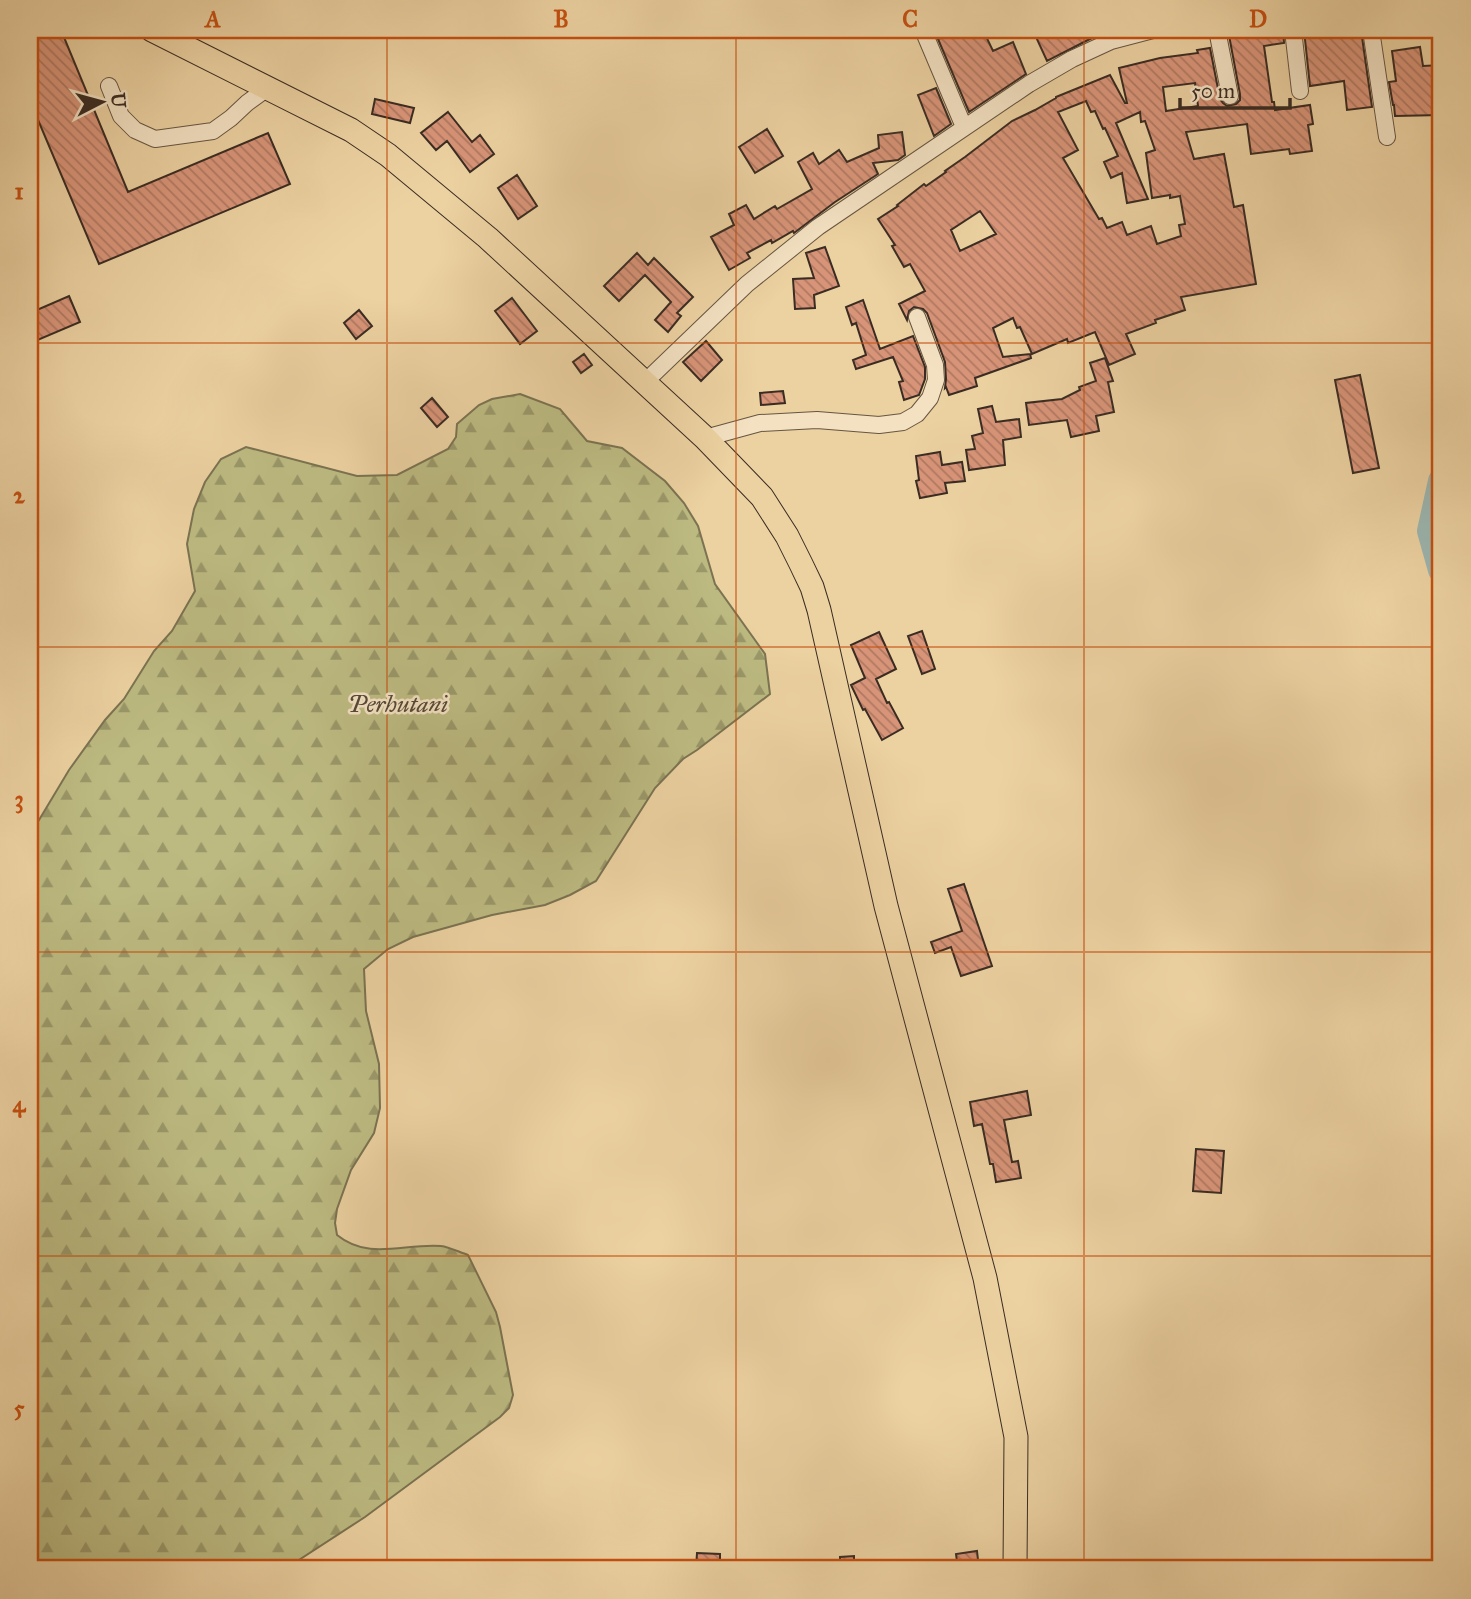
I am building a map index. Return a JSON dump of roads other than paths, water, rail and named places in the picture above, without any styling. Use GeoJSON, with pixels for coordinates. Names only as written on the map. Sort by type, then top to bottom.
{"type":"FeatureCollection","features":[{"type":"Feature","properties":{"kind":"highway"},"geometry":{"type":"LineString","coordinates":[[152,30],[351,130],[388,156],[488,238],[705,438],[762,498],[787,536],[812,587],[819,610],[886,906],[985,1278],[1016,1437],[1015,1569]]}},
{"type":"Feature","properties":{"kind":"street"},"geometry":{"type":"LineString","coordinates":[[923,30],[964,127]]}},
{"type":"Feature","properties":{"kind":"street"},"geometry":{"type":"LineString","coordinates":[[645,382],[747,284],[818,227],[964,127],[1109,36],[1153,30]]}},
{"type":"Feature","properties":{"kind":"street"},"geometry":{"type":"LineString","coordinates":[[1217,30],[1230,96]]}},
{"type":"Feature","properties":{"kind":"street"},"geometry":{"type":"LineString","coordinates":[[1293,30],[1300,91]]}},
{"type":"Feature","properties":{"kind":"street"},"geometry":{"type":"LineString","coordinates":[[1371,30],[1387,137]]}},
{"type":"Feature","properties":{"kind":"street"},"geometry":{"type":"LineString","coordinates":[[109,86],[121,116],[135,130],[155,139],[213,131],[269,87]]}},
{"type":"Feature","properties":{"kind":"street"},"geometry":{"type":"LineString","coordinates":[[705,438],[760,423],[817,420],[879,425],[903,422],[917,414],[930,398],[936,380],[934,365],[917,317]]}},
{"type":"Feature","properties":{"kind":"waterway"},"geometry":{"type":"LineString","coordinates":[[1441,481],[1430,531],[1441,570]]}},
{"type":"Feature","properties":{"kind":"park label","name":"Perhutani"},"geometry":{"type":"Point","coordinates":[398,704]}}]}
